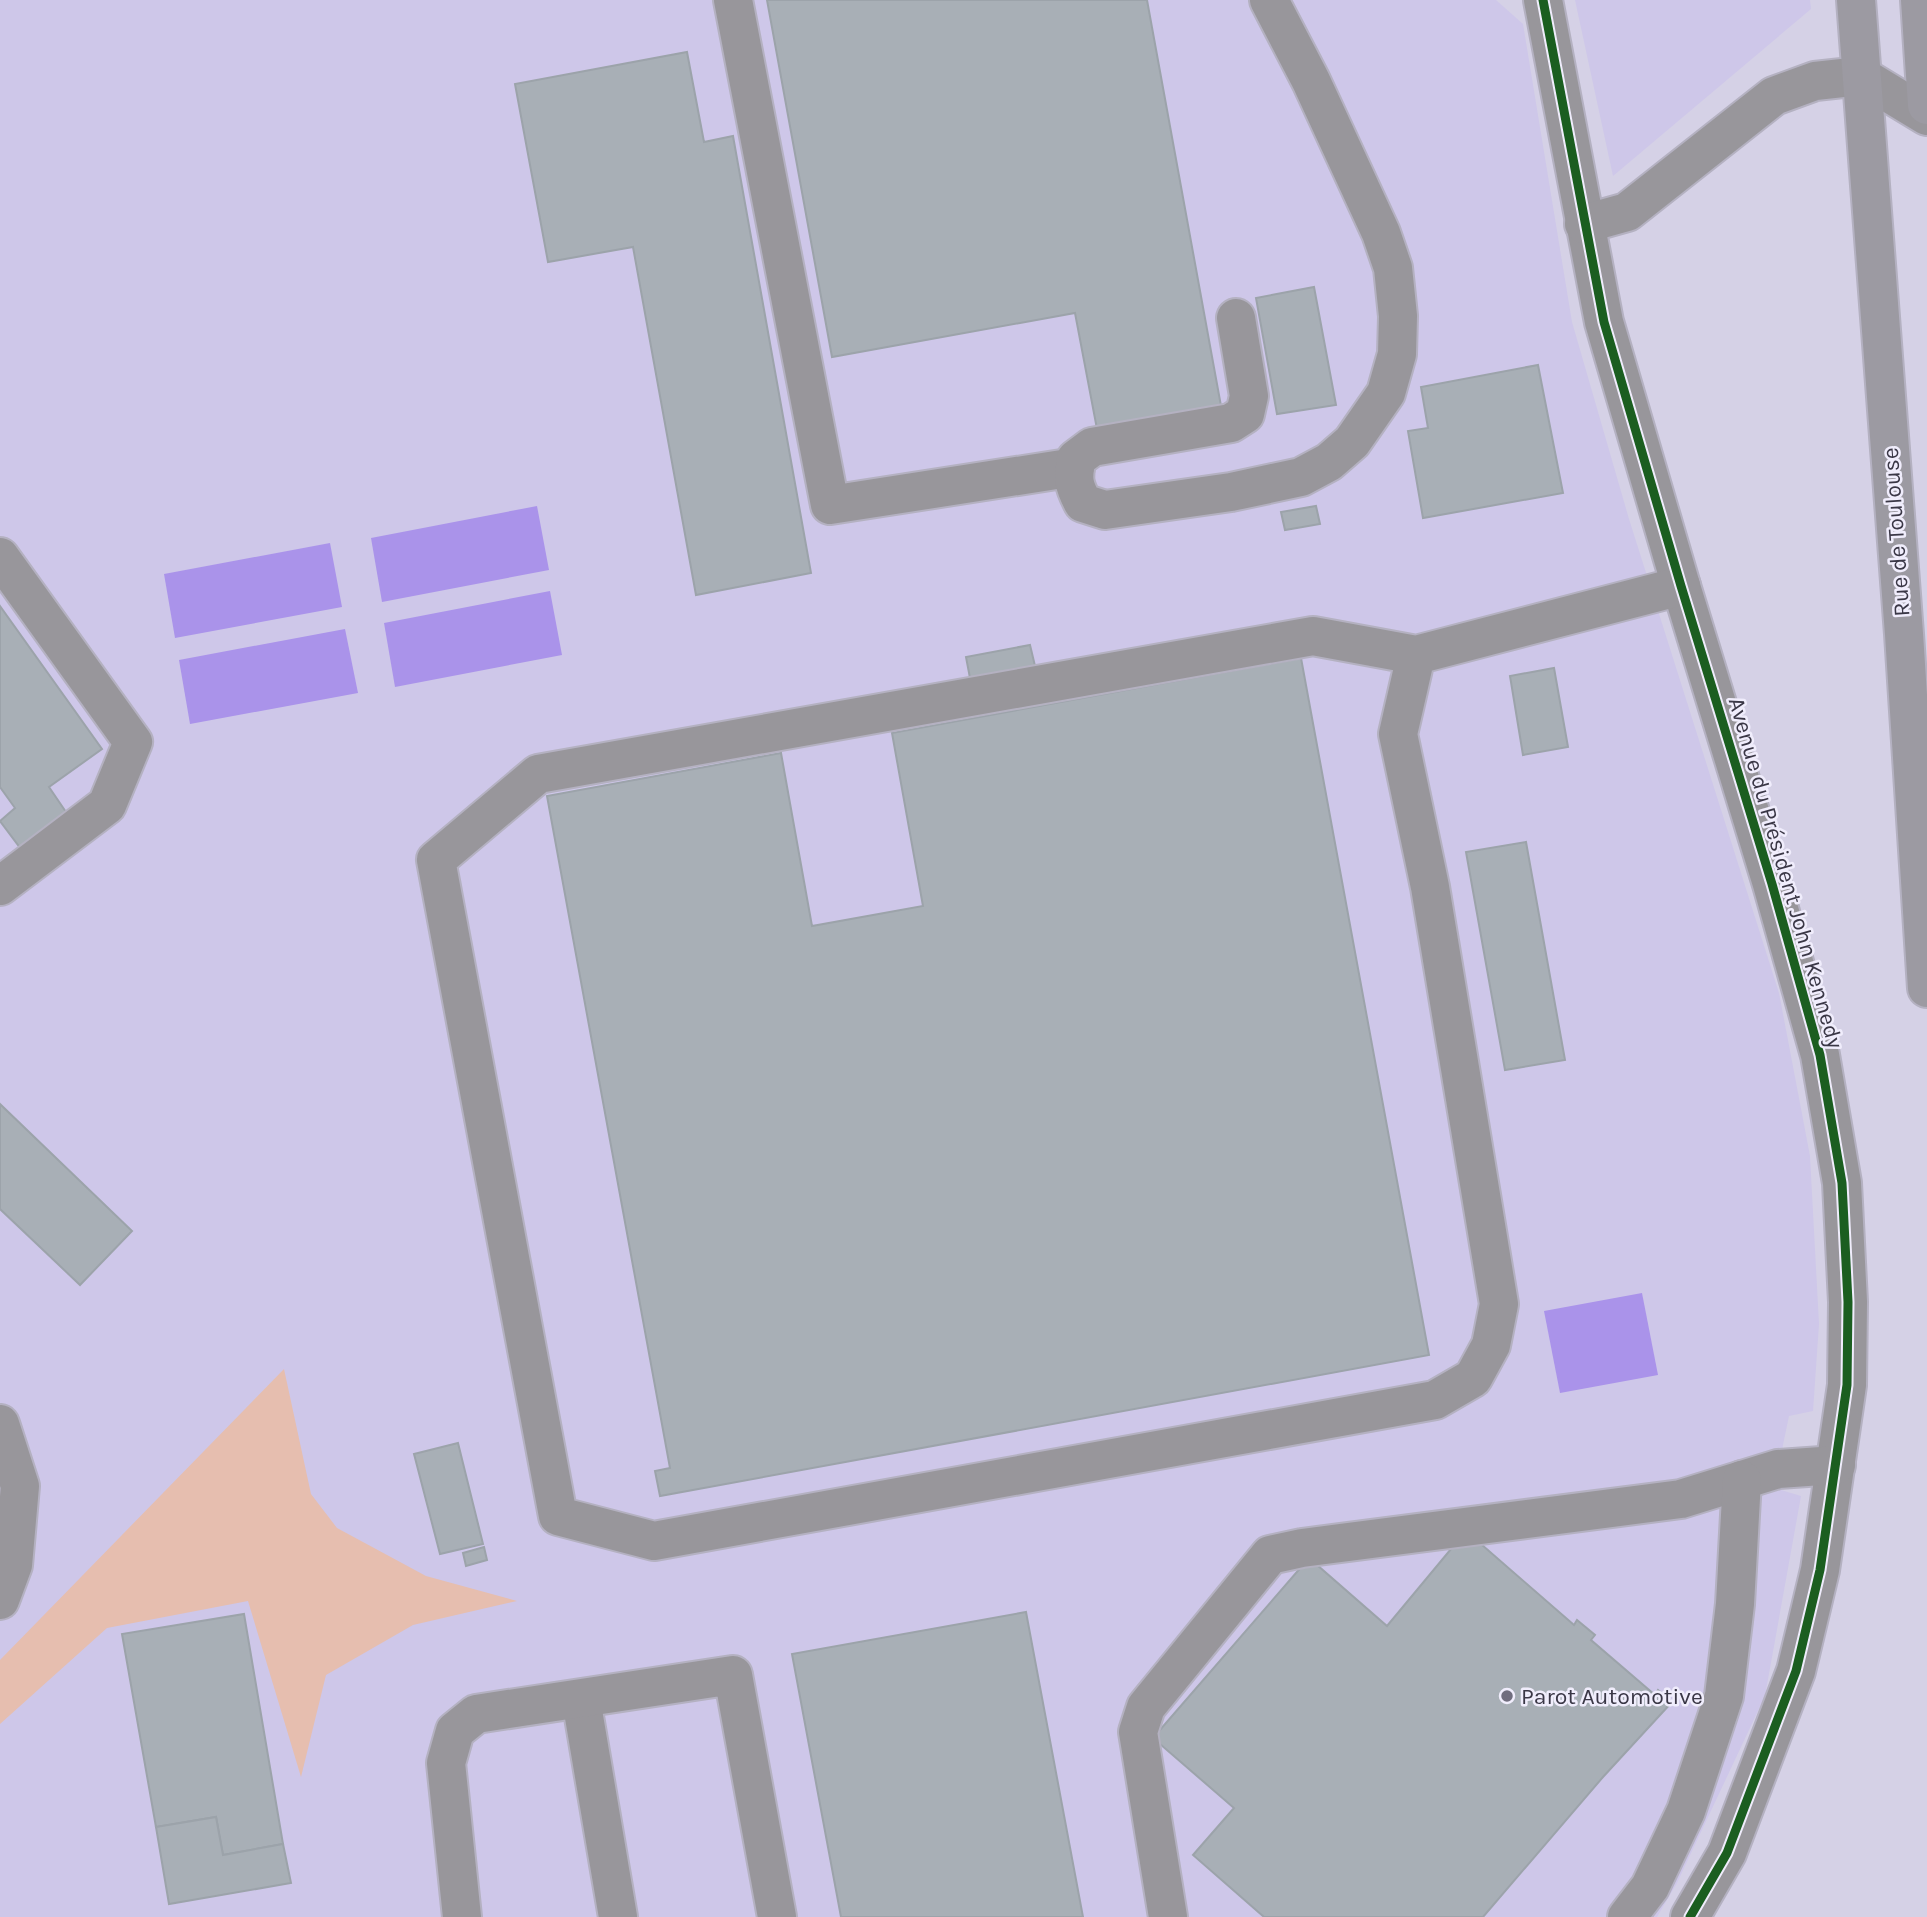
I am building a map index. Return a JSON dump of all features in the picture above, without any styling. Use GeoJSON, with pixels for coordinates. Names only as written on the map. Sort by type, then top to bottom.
{"type":"FeatureCollection","features":[{"type":"Feature","properties":{"kind":"main road","name":"Rue de Toulouse"},"geometry":{"type":"LineString","coordinates":[[1856,0],[1915,633],[1927,988]]}},
{"type":"Feature","properties":{"kind":"main road"},"geometry":{"type":"LineString","coordinates":[[1920,0],[1927,105]]}},
{"type":"Feature","properties":{"kind":"street"},"geometry":{"type":"LineString","coordinates":[[733,0],[830,505],[1075,467]]}},
{"type":"Feature","properties":{"kind":"street"},"geometry":{"type":"LineString","coordinates":[[1236,318],[1248,397],[1245,414],[1231,423],[1091,447],[1076,460],[1075,467],[1073,483],[1083,503],[1105,510],[1231,492],[1301,477],[1329,462],[1352,442],[1386,393],[1397,355],[1398,316],[1393,268],[1381,233],[1311,81],[1269,0]]}},
{"type":"Feature","properties":{"kind":"street","name":"Avenue du Président John Kennedy"},"geometry":{"type":"LineString","coordinates":[[1543,0],[1604,322],[1772,884],[1819,1055],[1842,1184],[1848,1302],[1847,1385],[1820,1570],[1796,1671],[1727,1853],[1690,1917]]}},
{"type":"Feature","properties":{"kind":"street"},"geometry":{"type":"LineString","coordinates":[[1584,224],[1627,212],[1774,96],[1815,81],[1861,76],[1927,116]]}},
{"type":"Feature","properties":{"kind":"street"},"geometry":{"type":"LineString","coordinates":[[0,558],[133,743],[107,805],[0,886]]}},
{"type":"Feature","properties":{"kind":"street"},"geometry":{"type":"LineString","coordinates":[[1416,654],[1398,734],[1430,887],[1499,1304],[1492,1345],[1473,1378],[1435,1400],[654,1541],[558,1516],[436,860],[537,774],[1313,636],[1416,654],[1681,586]]}},
{"type":"Feature","properties":{"kind":"street"},"geometry":{"type":"LineString","coordinates":[[0,1424],[20,1486],[13,1565],[0,1600]]}},
{"type":"Feature","properties":{"kind":"street"},"geometry":{"type":"LineString","coordinates":[[1168,1917],[1138,1732],[1146,1707],[1270,1555],[1301,1548],[1681,1499],[1778,1469],[1836,1465]]}},
{"type":"Feature","properties":{"kind":"street"},"geometry":{"type":"LineString","coordinates":[[1628,1917],[1650,1887],[1686,1811],[1724,1696],[1735,1604],[1742,1480]]}},
{"type":"Feature","properties":{"kind":"street"},"geometry":{"type":"LineString","coordinates":[[462,1917],[446,1763],[455,1731],[476,1714],[733,1675],[776,1917]]}},
{"type":"Feature","properties":{"kind":"street"},"geometry":{"type":"LineString","coordinates":[[581,1699],[618,1917]]}},
{"type":"Feature","properties":{"kind":"shaded area"},"geometry":{"type":"Polygon","coordinates":[[[0,0],[1496,0],[1523,24],[1572,322],[1629,519],[1779,993],[1810,1156],[1819,1324],[1813,1411],[1789,1416],[1778,1469],[1781,1490],[1801,1496],[1765,1696],[1677,1883],[1657,1917],[0,1917],[0,0]]]}},
{"type":"Feature","properties":{"kind":"shaded area"},"geometry":{"type":"Polygon","coordinates":[[[1575,0],[1810,0],[1811,9],[1613,176],[1575,0]]]}},
{"type":"Feature","properties":{"kind":"shaded area"},"geometry":{"type":"Polygon","coordinates":[[[537,506],[549,570],[382,602],[371,538],[537,506]]]}},
{"type":"Feature","properties":{"kind":"shaded area"},"geometry":{"type":"Polygon","coordinates":[[[330,543],[342,607],[175,638],[164,574],[330,543]]]}},
{"type":"Feature","properties":{"kind":"shaded area"},"geometry":{"type":"Polygon","coordinates":[[[550,591],[562,655],[395,687],[384,623],[550,591]]]}},
{"type":"Feature","properties":{"kind":"shaded area"},"geometry":{"type":"Polygon","coordinates":[[[345,629],[358,693],[190,724],[179,660],[345,629]]]}},
{"type":"Feature","properties":{"kind":"shaded area"},"geometry":{"type":"Polygon","coordinates":[[[1642,1293],[1658,1375],[1560,1393],[1544,1311],[1642,1293]]]}},
{"type":"Feature","properties":{"kind":"shaded area"},"geometry":{"type":"Polygon","coordinates":[[[284,1369],[311,1494],[337,1528],[426,1576],[517,1601],[413,1625],[326,1675],[301,1777],[248,1601],[107,1628],[0,1724],[0,1660],[284,1369]]]}},
{"type":"Feature","properties":{"kind":"building"},"geometry":{"type":"Polygon","coordinates":[[[767,0],[1147,0],[1221,406],[1097,429],[1075,313],[832,357],[767,0]]]}},
{"type":"Feature","properties":{"kind":"building"},"geometry":{"type":"Polygon","coordinates":[[[687,52],[704,142],[733,136],[811,573],[696,595],[633,247],[548,262],[515,84],[687,52]]]}},
{"type":"Feature","properties":{"kind":"building"},"geometry":{"type":"Polygon","coordinates":[[[1314,287],[1336,405],[1277,414],[1256,298],[1314,287]]]}},
{"type":"Feature","properties":{"kind":"building"},"geometry":{"type":"Polygon","coordinates":[[[1538,365],[1563,493],[1423,518],[1408,431],[1428,428],[1421,387],[1538,365]]]}},
{"type":"Feature","properties":{"kind":"building"},"geometry":{"type":"Polygon","coordinates":[[[1316,506],[1320,524],[1285,530],[1281,512],[1316,506]]]}},
{"type":"Feature","properties":{"kind":"building"},"geometry":{"type":"Polygon","coordinates":[[[0,606],[102,749],[49,787],[68,815],[21,849],[0,821],[15,808],[0,787],[0,606]]]}},
{"type":"Feature","properties":{"kind":"building"},"geometry":{"type":"Polygon","coordinates":[[[1030,645],[1035,666],[970,678],[966,657],[1030,645]]]}},
{"type":"Feature","properties":{"kind":"building"},"geometry":{"type":"Polygon","coordinates":[[[1301,658],[1429,1355],[660,1496],[655,1471],[670,1468],[547,796],[781,753],[812,926],[923,906],[892,733],[1301,658]]]}},
{"type":"Feature","properties":{"kind":"building"},"geometry":{"type":"Polygon","coordinates":[[[1554,668],[1568,747],[1523,755],[1510,676],[1554,668]]]}},
{"type":"Feature","properties":{"kind":"building"},"geometry":{"type":"Polygon","coordinates":[[[1526,842],[1565,1060],[1505,1070],[1466,852],[1526,842]]]}},
{"type":"Feature","properties":{"kind":"building"},"geometry":{"type":"Polygon","coordinates":[[[0,1104],[132,1231],[80,1285],[0,1209],[0,1104]]]}},
{"type":"Feature","properties":{"kind":"building"},"geometry":{"type":"Polygon","coordinates":[[[458,1443],[483,1544],[440,1554],[414,1454],[458,1443]]]}},
{"type":"Feature","properties":{"kind":"building"},"geometry":{"type":"Polygon","coordinates":[[[1466,1531],[1574,1625],[1577,1620],[1595,1635],[1591,1640],[1655,1695],[1658,1690],[1672,1702],[1603,1777],[1483,1917],[1264,1917],[1193,1855],[1234,1808],[1153,1738],[1309,1558],[1387,1626],[1466,1531]]]}},
{"type":"Feature","properties":{"kind":"building"},"geometry":{"type":"Polygon","coordinates":[[[484,1547],[487,1560],[466,1566],[463,1553],[484,1547]]]}},
{"type":"Feature","properties":{"kind":"building"},"geometry":{"type":"Polygon","coordinates":[[[1026,1612],[1083,1917],[841,1917],[792,1654],[1026,1612]]]}},
{"type":"Feature","properties":{"kind":"building"},"geometry":{"type":"Polygon","coordinates":[[[244,1614],[283,1844],[223,1855],[216,1817],[156,1827],[122,1634],[244,1614]]]}},
{"type":"Feature","properties":{"kind":"building"},"geometry":{"type":"Polygon","coordinates":[[[216,1817],[223,1855],[283,1844],[291,1883],[169,1904],[156,1827],[216,1817]]]}},
{"type":"Feature","properties":{"kind":"cycle path"},"geometry":{"type":"LineString","coordinates":[[1543,0],[1604,322],[1772,884],[1820,1055],[1842,1183],[1848,1302],[1847,1385],[1820,1570],[1796,1671],[1727,1853],[1690,1917]]}},
{"type":"Feature","properties":{"kind":"place","name":"Parot Automotive"},"geometry":{"type":"Point","coordinates":[1507,1696]}}]}
